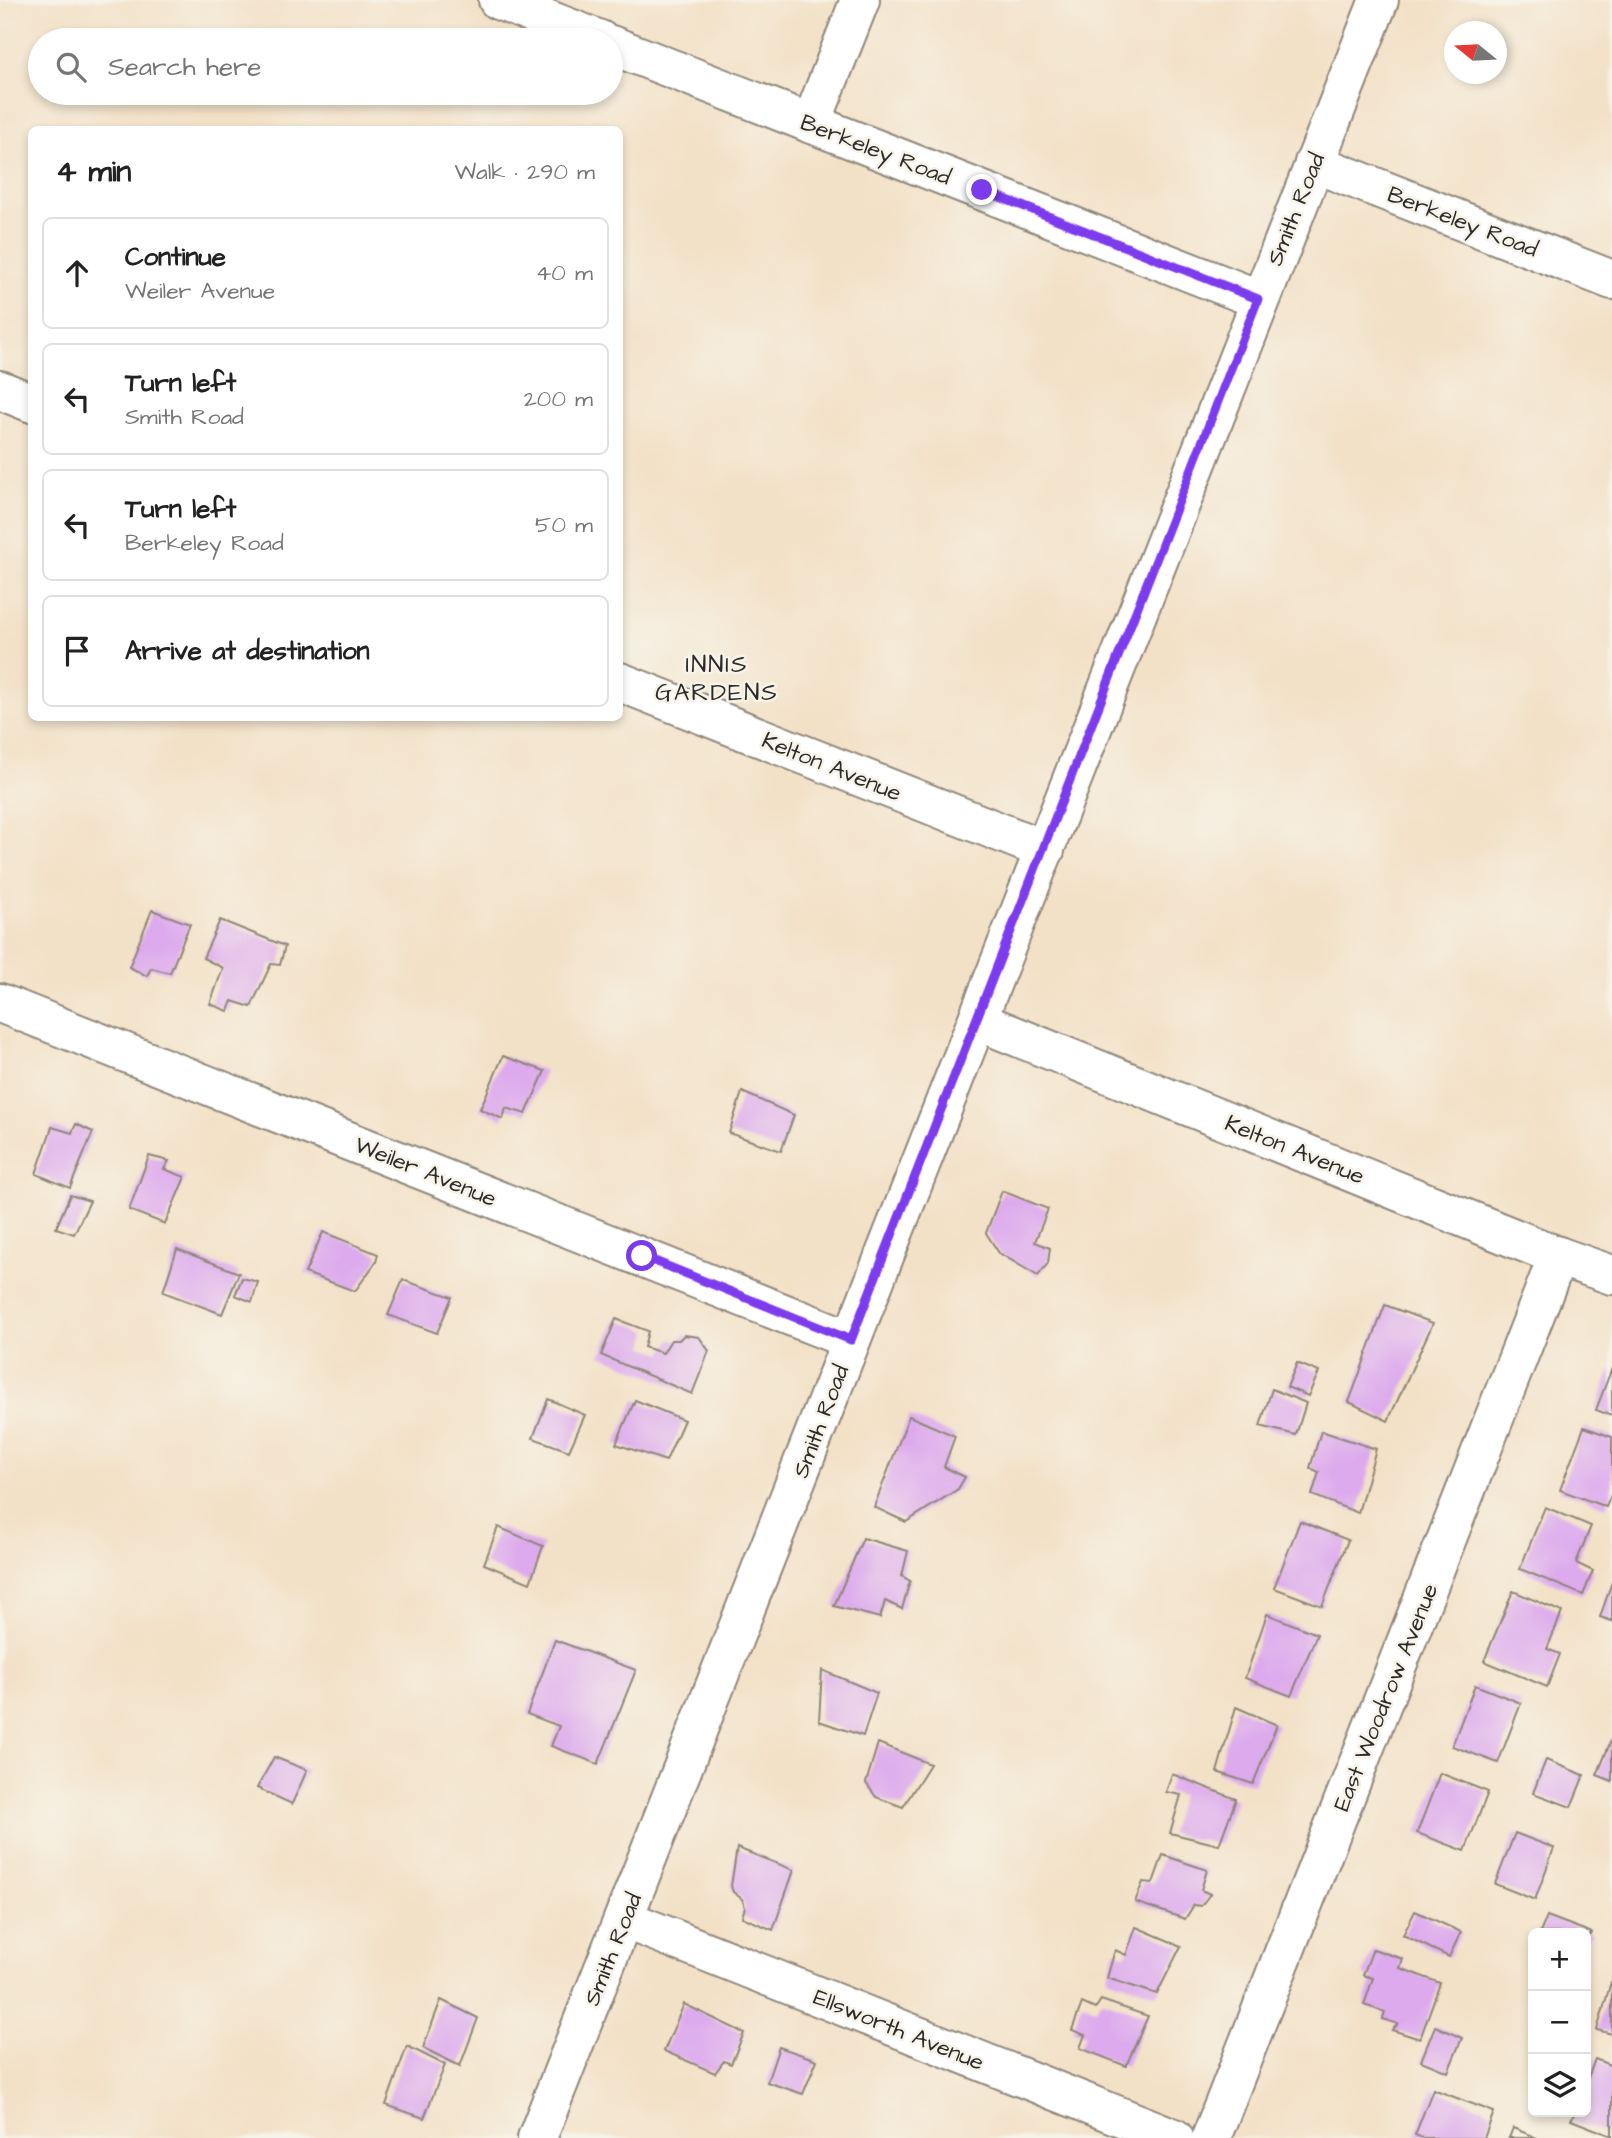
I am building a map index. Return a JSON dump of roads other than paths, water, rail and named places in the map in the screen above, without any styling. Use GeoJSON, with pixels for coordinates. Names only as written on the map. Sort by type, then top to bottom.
{"type":"FeatureCollection","features":[{"type":"Feature","properties":{"kind":"street"},"geometry":{"type":"LineString","coordinates":[[498,0],[569,28]]}},
{"type":"Feature","properties":{"kind":"street"},"geometry":{"type":"LineString","coordinates":[[811,124],[860,0]]}},
{"type":"Feature","properties":{"kind":"street","name":"Smith Road"},"geometry":{"type":"LineString","coordinates":[[537,2138],[978,1021],[1258,299],[1379,0]]}},
{"type":"Feature","properties":{"kind":"street","name":"Berkeley Road"},"geometry":{"type":"LineString","coordinates":[[623,50],[1258,299]]}},
{"type":"Feature","properties":{"kind":"street","name":"Berkeley Road"},"geometry":{"type":"LineString","coordinates":[[1314,163],[1612,280]]}},
{"type":"Feature","properties":{"kind":"street"},"geometry":{"type":"LineString","coordinates":[[0,390],[28,401]]}},
{"type":"Feature","properties":{"kind":"street","name":"Kelton Avenue"},"geometry":{"type":"LineString","coordinates":[[623,683],[1045,850]]}},
{"type":"Feature","properties":{"kind":"street","name":"Weiler Avenue"},"geometry":{"type":"LineString","coordinates":[[0,1003],[851,1340]]}},
{"type":"Feature","properties":{"kind":"street","name":"Kelton Avenue"},"geometry":{"type":"LineString","coordinates":[[978,1021],[1558,1256],[1612,1275]]}},
{"type":"Feature","properties":{"kind":"street","name":"East Woodrow Avenue"},"geometry":{"type":"LineString","coordinates":[[1211,2138],[1558,1256]]}},
{"type":"Feature","properties":{"kind":"street","name":"Ellsworth Avenue"},"geometry":{"type":"LineString","coordinates":[[624,1920],[1174,2138]]}},
{"type":"Feature","properties":{"kind":"district","name":"INNIS GARDENS"},"geometry":{"type":"Point","coordinates":[717,678]}}]}
